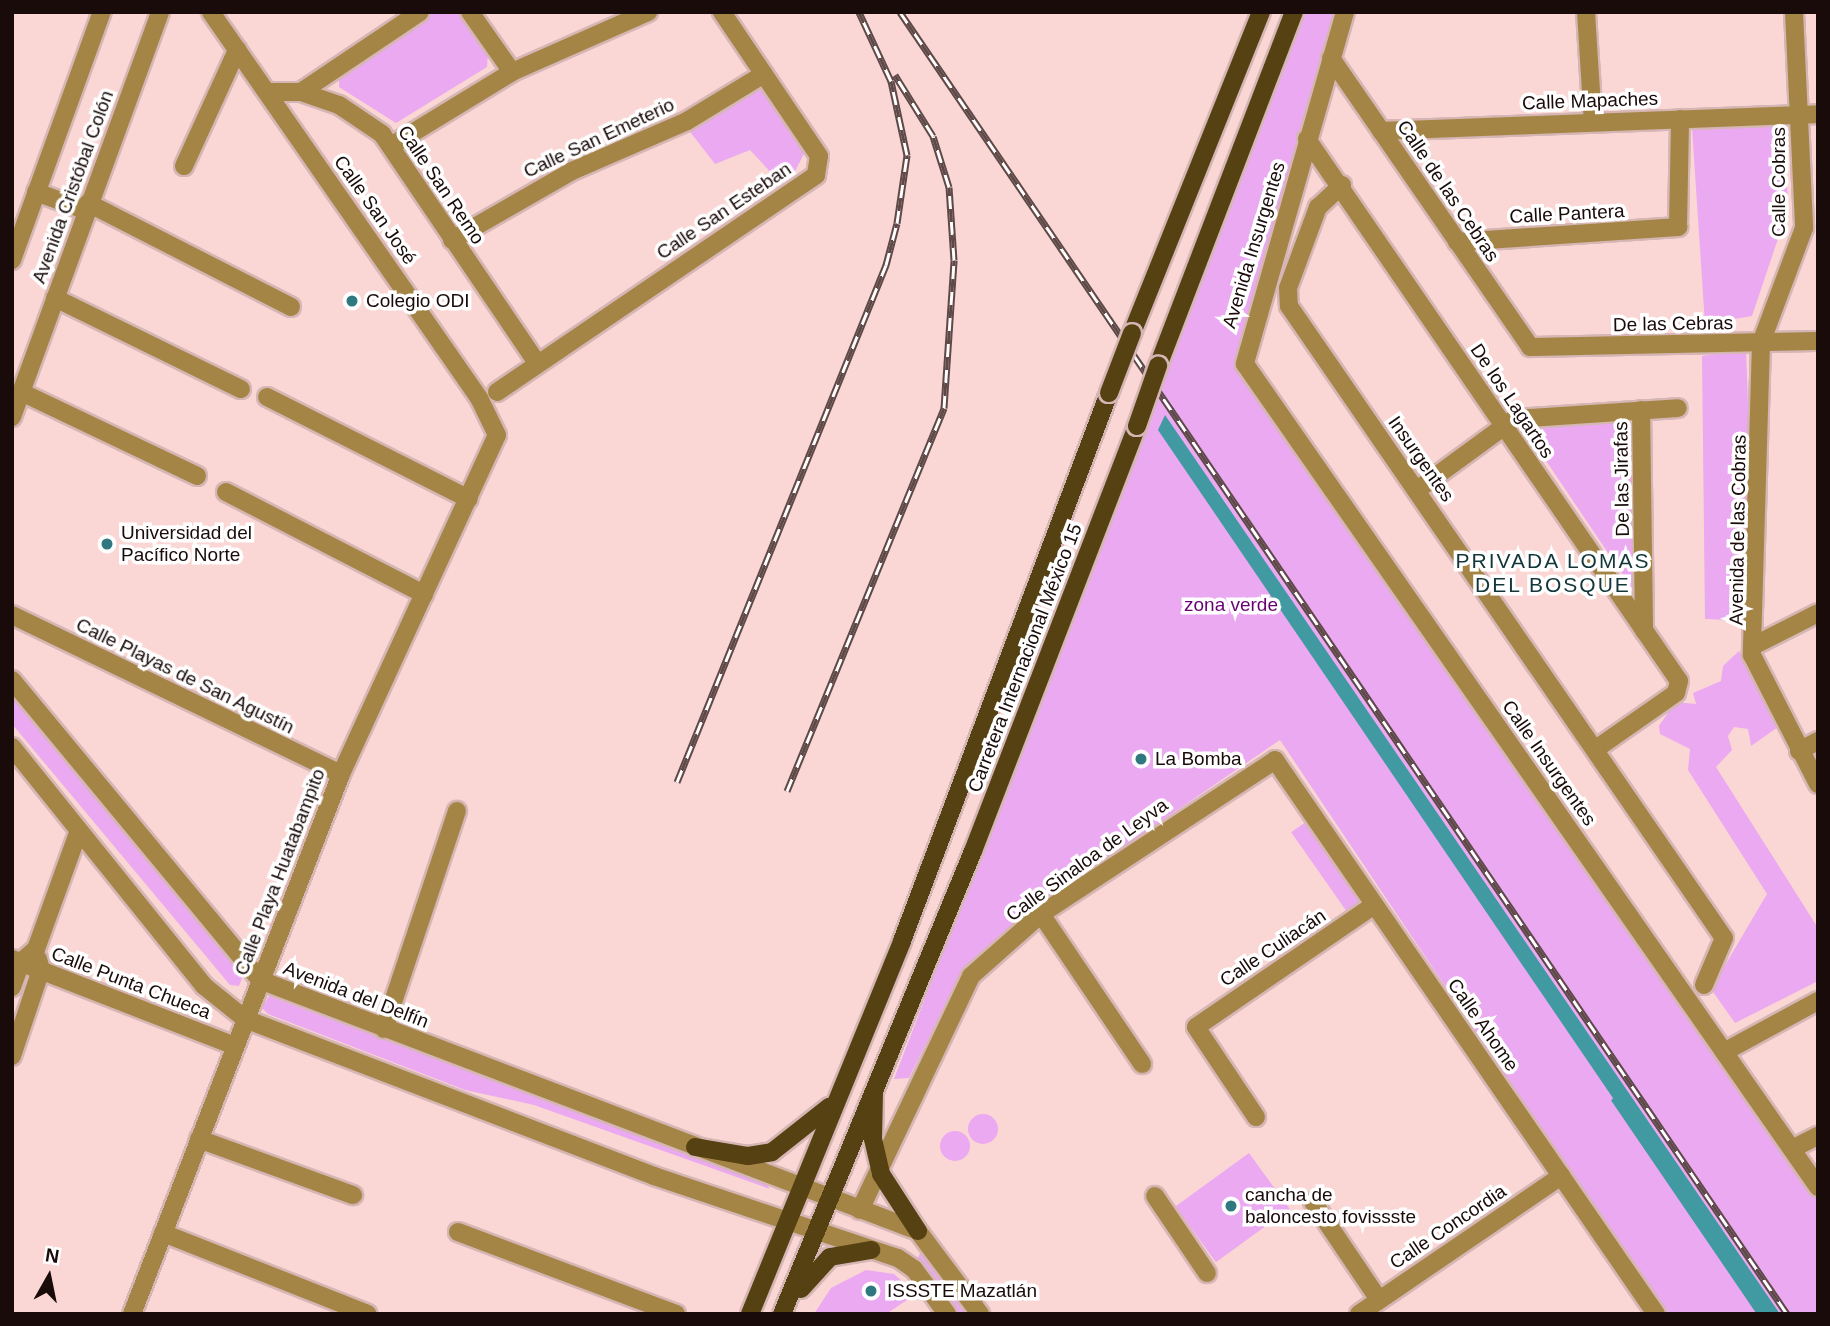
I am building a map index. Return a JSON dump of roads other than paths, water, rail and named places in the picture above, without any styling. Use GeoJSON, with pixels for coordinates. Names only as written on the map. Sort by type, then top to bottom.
{"type":"FeatureCollection","features":[{"type":"Feature","properties":{"kind":"main road","name":"Carretera Internacional México 15"},"geometry":{"type":"LineString","coordinates":[[750,1314],[834,1102],[902,941],[1132,333],[1261,12]]}},
{"type":"Feature","properties":{"kind":"main road","name":"Carretera Internacional México 15"},"geometry":{"type":"LineString","coordinates":[[782,1314],[874,1082],[973,850],[1294,12]]}},
{"type":"Feature","properties":{"kind":"main road"},"geometry":{"type":"LineString","coordinates":[[874,1082],[873,1139],[881,1174],[918,1231]]}},
{"type":"Feature","properties":{"kind":"main road"},"geometry":{"type":"LineString","coordinates":[[695,1147],[748,1156],[772,1152],[794,1141],[834,1102]]}},
{"type":"Feature","properties":{"kind":"main road"},"geometry":{"type":"LineString","coordinates":[[782,1314],[819,1263],[847,1251],[871,1250]]}},
{"type":"Feature","properties":{"kind":"street","name":"Avenida Cristóbal Colón"},"geometry":{"type":"LineString","coordinates":[[12,260],[102,12]]}},
{"type":"Feature","properties":{"kind":"street","name":"Avenida Cristóbal Colón"},"geometry":{"type":"LineString","coordinates":[[12,417],[160,12]]}},
{"type":"Feature","properties":{"kind":"street","name":"Calle San José"},"geometry":{"type":"LineString","coordinates":[[211,12],[479,398],[497,435]]}},
{"type":"Feature","properties":{"kind":"street"},"geometry":{"type":"LineString","coordinates":[[301,92],[420,12]]}},
{"type":"Feature","properties":{"kind":"street"},"geometry":{"type":"LineString","coordinates":[[470,12],[512,72]]}},
{"type":"Feature","properties":{"kind":"street"},"geometry":{"type":"LineString","coordinates":[[391,146],[512,72],[648,12]]}},
{"type":"Feature","properties":{"kind":"street","name":"Calle San Esteban"},"geometry":{"type":"LineString","coordinates":[[497,392],[816,175],[820,156],[722,12]]}},
{"type":"Feature","properties":{"kind":"street"},"geometry":{"type":"LineString","coordinates":[[1307,139],[1345,12]]}},
{"type":"Feature","properties":{"kind":"street"},"geometry":{"type":"LineString","coordinates":[[1586,12],[1593,122]]}},
{"type":"Feature","properties":{"kind":"street","name":"Calle Cobras"},"geometry":{"type":"LineString","coordinates":[[1761,344],[1811,228],[1809,114],[1794,12]]}},
{"type":"Feature","properties":{"kind":"street"},"geometry":{"type":"LineString","coordinates":[[184,166],[237,50]]}},
{"type":"Feature","properties":{"kind":"street","name":"Calle de las Cebras"},"geometry":{"type":"LineString","coordinates":[[1331,58],[1530,347]]}},
{"type":"Feature","properties":{"kind":"street","name":"Calle San Emeterio"},"geometry":{"type":"LineString","coordinates":[[452,240],[572,171],[687,121],[764,74]]}},
{"type":"Feature","properties":{"kind":"street","name":"Calle San Remo"},"geometry":{"type":"LineString","coordinates":[[267,92],[301,92],[359,116],[391,146],[537,363]]}},
{"type":"Feature","properties":{"kind":"street","name":"Calle Mapaches"},"geometry":{"type":"LineString","coordinates":[[1381,131],[1809,114]]}},
{"type":"Feature","properties":{"kind":"street","name":"Calle Pantera"},"geometry":{"type":"LineString","coordinates":[[1457,242],[1678,227],[1680,119]]}},
{"type":"Feature","properties":{"kind":"street","name":"De los Lagartos"},"geometry":{"type":"LineString","coordinates":[[1307,139],[1342,186],[1644,631],[1679,688],[1596,749]]}},
{"type":"Feature","properties":{"kind":"street","name":"Avenida Insurgentes"},"geometry":{"type":"LineString","coordinates":[[1245,364],[1307,139]]}},
{"type":"Feature","properties":{"kind":"street","name":"Insurgentes"},"geometry":{"type":"LineString","coordinates":[[1342,186],[1318,207],[1286,298],[1724,938],[1724,950],[1704,985]]}},
{"type":"Feature","properties":{"kind":"street"},"geometry":{"type":"LineString","coordinates":[[36,192],[111,215],[292,307]]}},
{"type":"Feature","properties":{"kind":"street"},"geometry":{"type":"LineString","coordinates":[[55,298],[241,389]]}},
{"type":"Feature","properties":{"kind":"street","name":"De las Cebras"},"geometry":{"type":"LineString","coordinates":[[1530,347],[1818,341]]}},
{"type":"Feature","properties":{"kind":"street","name":"Avenida de las Cobras"},"geometry":{"type":"LineString","coordinates":[[1761,344],[1758,644],[1754,667],[1818,784]]}},
{"type":"Feature","properties":{"kind":"street","name":"Calle Insurgentes"},"geometry":{"type":"LineString","coordinates":[[1245,364],[1817,1183]]}},
{"type":"Feature","properties":{"kind":"street"},"geometry":{"type":"LineString","coordinates":[[21,392],[197,476]]}},
{"type":"Feature","properties":{"kind":"street"},"geometry":{"type":"LineString","coordinates":[[267,397],[470,499]]}},
{"type":"Feature","properties":{"kind":"street","name":"De las Jirafas"},"geometry":{"type":"LineString","coordinates":[[1417,490],[1514,419],[1678,408]]}},
{"type":"Feature","properties":{"kind":"street","name":"De las Jirafas"},"geometry":{"type":"LineString","coordinates":[[1641,410],[1644,631]]}},
{"type":"Feature","properties":{"kind":"street","name":"Calle Playa Huatabampito"},"geometry":{"type":"LineString","coordinates":[[132,1314],[341,774],[490,456],[497,435]]}},
{"type":"Feature","properties":{"kind":"street"},"geometry":{"type":"LineString","coordinates":[[226,492],[424,594]]}},
{"type":"Feature","properties":{"kind":"street"},"geometry":{"type":"LineString","coordinates":[[1758,644],[1818,613]]}},
{"type":"Feature","properties":{"kind":"street","name":"Calle Playas de San Agustín"},"geometry":{"type":"LineString","coordinates":[[12,615],[341,774]]}},
{"type":"Feature","properties":{"kind":"street","name":"Avenida del Delfín"},"geometry":{"type":"LineString","coordinates":[[12,680],[260,979],[384,1030],[800,1188]]}},
{"type":"Feature","properties":{"kind":"street"},"geometry":{"type":"LineString","coordinates":[[1799,751],[1818,741]]}},
{"type":"Feature","properties":{"kind":"street"},"geometry":{"type":"LineString","coordinates":[[12,747],[78,833],[204,986],[245,1019],[788,1222],[871,1250],[914,1269],[947,1314]]}},
{"type":"Feature","properties":{"kind":"street","name":"Calle Ahome"},"geometry":{"type":"LineString","coordinates":[[1275,760],[1656,1314]]}},
{"type":"Feature","properties":{"kind":"street","name":"Calle Sinaloa de Leyva"},"geometry":{"type":"LineString","coordinates":[[860,1210],[881,1174],[963,988],[1041,914],[1275,760]]}},
{"type":"Feature","properties":{"kind":"street"},"geometry":{"type":"LineString","coordinates":[[384,1030],[457,811]]}},
{"type":"Feature","properties":{"kind":"street"},"geometry":{"type":"LineString","coordinates":[[12,1056],[41,970],[36,949],[78,833]]}},
{"type":"Feature","properties":{"kind":"street","name":"Calle Culiacán"},"geometry":{"type":"LineString","coordinates":[[1256,1117],[1196,1027],[1374,905]]}},
{"type":"Feature","properties":{"kind":"street"},"geometry":{"type":"LineString","coordinates":[[1041,914],[1142,1064]]}},
{"type":"Feature","properties":{"kind":"street"},"geometry":{"type":"LineString","coordinates":[[12,987],[17,960],[36,949]]}},
{"type":"Feature","properties":{"kind":"street","name":"Calle Punta Chueca"},"geometry":{"type":"LineString","coordinates":[[17,960],[235,1046]]}},
{"type":"Feature","properties":{"kind":"street"},"geometry":{"type":"LineString","coordinates":[[1724,1052],[1818,1001]]}},
{"type":"Feature","properties":{"kind":"street"},"geometry":{"type":"LineString","coordinates":[[1792,1149],[1818,1136]]}},
{"type":"Feature","properties":{"kind":"street"},"geometry":{"type":"LineString","coordinates":[[199,1139],[353,1195]]}},
{"type":"Feature","properties":{"kind":"street","name":"Calle Concordia"},"geometry":{"type":"LineString","coordinates":[[1359,1314],[1561,1176]]}},
{"type":"Feature","properties":{"kind":"street"},"geometry":{"type":"LineString","coordinates":[[800,1188],[918,1231],[980,1314]]}},
{"type":"Feature","properties":{"kind":"street"},"geometry":{"type":"LineString","coordinates":[[1155,1196],[1207,1273]]}},
{"type":"Feature","properties":{"kind":"street"},"geometry":{"type":"LineString","coordinates":[[1313,1202],[1379,1300]]}},
{"type":"Feature","properties":{"kind":"street"},"geometry":{"type":"LineString","coordinates":[[458,1232],[676,1314]]}},
{"type":"Feature","properties":{"kind":"street"},"geometry":{"type":"LineString","coordinates":[[163,1233],[368,1314]]}},
{"type":"Feature","properties":{"kind":"water"},"geometry":{"type":"Polygon","coordinates":[[[1165,415],[1780,1314],[1760,1314],[1158,430],[1165,415]]]}},
{"type":"Feature","properties":{"kind":"waterway"},"geometry":{"type":"LineString","coordinates":[[1614,1100],[1760,1314]]}},
{"type":"Feature","properties":{"kind":"railway"},"geometry":{"type":"LineString","coordinates":[[677,782],[886,265],[897,223],[907,155],[891,81],[859,12]]}},
{"type":"Feature","properties":{"kind":"railway"},"geometry":{"type":"LineString","coordinates":[[900,12],[1787,1314]]}},
{"type":"Feature","properties":{"kind":"railway"},"geometry":{"type":"LineString","coordinates":[[787,791],[944,408],[954,260],[949,187],[933,136],[895,75]]}},
{"type":"Feature","properties":{"kind":"place","name":"Colegio ODI"},"geometry":{"type":"Point","coordinates":[352,301]}},
{"type":"Feature","properties":{"kind":"place","name":"Universidad del Pacífico Norte"},"geometry":{"type":"Point","coordinates":[107,544]}},
{"type":"Feature","properties":{"kind":"place","name":"La Bomba"},"geometry":{"type":"Point","coordinates":[1141,759]}},
{"type":"Feature","properties":{"kind":"place","name":"cancha de baloncesto fovissste"},"geometry":{"type":"Point","coordinates":[1231,1206]}},
{"type":"Feature","properties":{"kind":"place","name":"ISSSTE Mazatlán"},"geometry":{"type":"Point","coordinates":[871,1291]}},
{"type":"Feature","properties":{"kind":"district","name":"PRIVADA LOMAS DEL BOSQUE"},"geometry":{"type":"Point","coordinates":[1553,573]}},
{"type":"Feature","properties":{"kind":"park label","name":"zona verde"},"geometry":{"type":"Point","coordinates":[1231,605]}}]}
